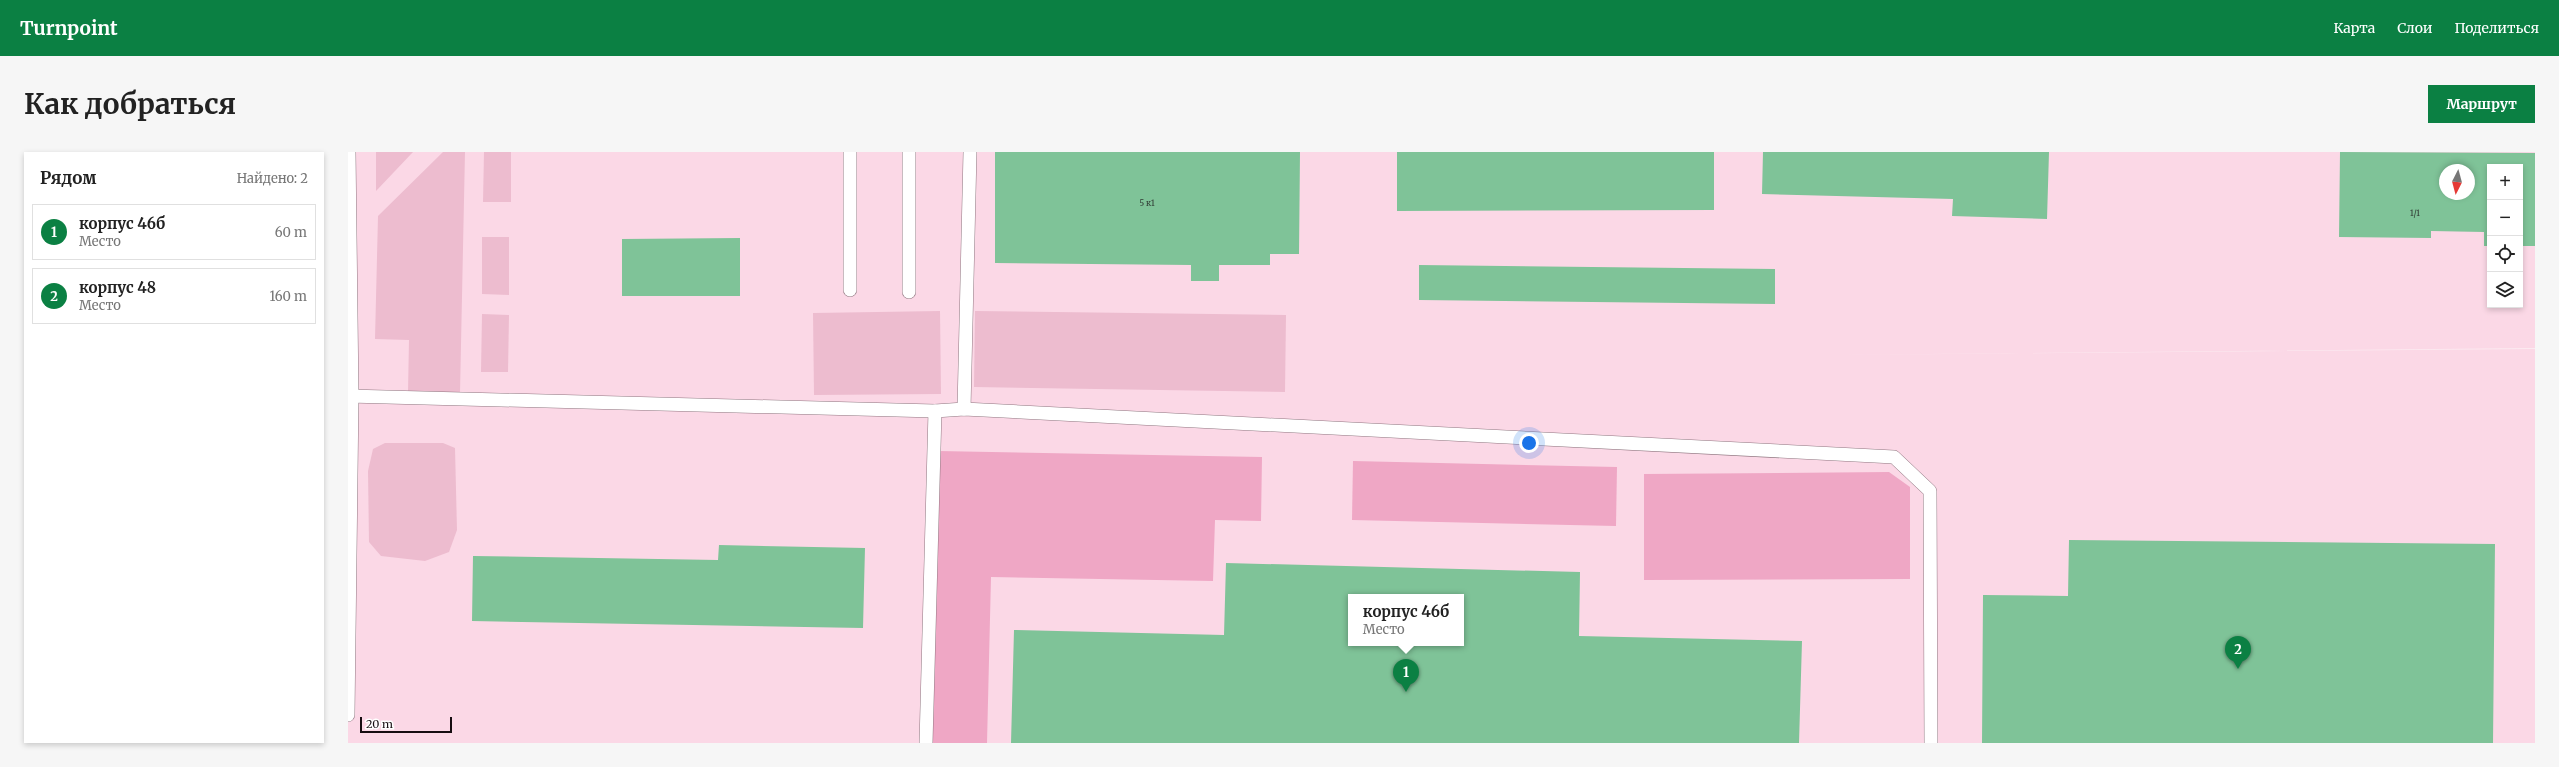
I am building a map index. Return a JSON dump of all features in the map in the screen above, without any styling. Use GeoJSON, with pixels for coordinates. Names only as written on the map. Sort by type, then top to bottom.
{"type":"FeatureCollection","features":[{"type":"Feature","properties":{"kind":"lane"},"geometry":{"type":"LineString","coordinates":[[348,715],[350,396],[349,152]]}},
{"type":"Feature","properties":{"kind":"lane"},"geometry":{"type":"LineString","coordinates":[[850,152],[850,290]]}},
{"type":"Feature","properties":{"kind":"lane"},"geometry":{"type":"LineString","coordinates":[[909,152],[909,292]]}},
{"type":"Feature","properties":{"kind":"lane"},"geometry":{"type":"LineString","coordinates":[[964,409],[970,152]]}},
{"type":"Feature","properties":{"kind":"lane"},"geometry":{"type":"LineString","coordinates":[[350,396],[935,411],[964,409],[1894,457],[1930,491],[1931,743]]}},
{"type":"Feature","properties":{"kind":"lane"},"geometry":{"type":"LineString","coordinates":[[926,743],[935,411]]}},
{"type":"Feature","properties":{"kind":"shaded area"},"geometry":{"type":"Polygon","coordinates":[[[348,152],[2535,152],[2535,348],[1825,355],[2535,349],[2535,743],[348,743],[348,152]]]}},
{"type":"Feature","properties":{"kind":"shaded area"},"geometry":{"type":"Polygon","coordinates":[[[376,152],[413,152],[376,191],[376,152]]]}},
{"type":"Feature","properties":{"kind":"shaded area"},"geometry":{"type":"Polygon","coordinates":[[[443,152],[465,152],[460,393],[408,392],[409,340],[375,339],[378,216],[443,152]]]}},
{"type":"Feature","properties":{"kind":"shaded area"},"geometry":{"type":"Polygon","coordinates":[[[484,152],[511,152],[511,202],[483,202],[484,152]]]}},
{"type":"Feature","properties":{"kind":"shaded area"},"geometry":{"type":"Polygon","coordinates":[[[482,237],[509,237],[509,295],[482,294],[482,237]]]}},
{"type":"Feature","properties":{"kind":"shaded area"},"geometry":{"type":"Polygon","coordinates":[[[940,311],[941,394],[814,395],[813,313],[940,311]]]}},
{"type":"Feature","properties":{"kind":"shaded area"},"geometry":{"type":"Polygon","coordinates":[[[975,311],[1286,315],[1285,392],[974,387],[975,311]]]}},
{"type":"Feature","properties":{"kind":"shaded area"},"geometry":{"type":"Polygon","coordinates":[[[482,314],[509,315],[508,372],[481,372],[482,314]]]}},
{"type":"Feature","properties":{"kind":"shaded area"},"geometry":{"type":"Polygon","coordinates":[[[385,443],[443,443],[455,448],[457,530],[449,552],[425,561],[381,556],[369,542],[368,471],[373,449],[385,443]]]}},
{"type":"Feature","properties":{"kind":"shaded area"},"geometry":{"type":"Polygon","coordinates":[[[938,451],[1262,457],[1261,521],[1215,520],[1213,581],[991,577],[987,743],[932,743],[938,451]]]}},
{"type":"Feature","properties":{"kind":"shaded area"},"geometry":{"type":"Polygon","coordinates":[[[1353,461],[1617,467],[1616,526],[1352,520],[1353,461]]]}},
{"type":"Feature","properties":{"kind":"shaded area"},"geometry":{"type":"Polygon","coordinates":[[[1889,472],[1910,487],[1910,579],[1644,580],[1644,474],[1889,472]]]}},
{"type":"Feature","properties":{"kind":"building"},"geometry":{"type":"Polygon","coordinates":[[[995,152],[1300,152],[1299,254],[1270,254],[1270,265],[1219,265],[1219,281],[1191,281],[1191,265],[995,263],[995,152]]]}},
{"type":"Feature","properties":{"kind":"building"},"geometry":{"type":"Polygon","coordinates":[[[1397,152],[1714,152],[1714,210],[1397,211],[1397,152]]]}},
{"type":"Feature","properties":{"kind":"building"},"geometry":{"type":"Polygon","coordinates":[[[1763,152],[2049,152],[2047,219],[1952,216],[1953,199],[1762,194],[1763,152]]]}},
{"type":"Feature","properties":{"kind":"building"},"geometry":{"type":"Polygon","coordinates":[[[2340,152],[2535,153],[2535,246],[2523,246],[2523,164],[2487,164],[2487,246],[2484,246],[2484,232],[2431,231],[2431,238],[2339,237],[2340,152]]]}},
{"type":"Feature","properties":{"kind":"building"},"geometry":{"type":"Polygon","coordinates":[[[740,238],[740,296],[622,296],[622,239],[740,238]]]}},
{"type":"Feature","properties":{"kind":"building"},"geometry":{"type":"Polygon","coordinates":[[[1419,265],[1775,269],[1775,304],[1419,300],[1419,265]]]}},
{"type":"Feature","properties":{"kind":"building"},"geometry":{"type":"Polygon","coordinates":[[[2069,540],[2495,544],[2493,743],[1982,743],[1983,595],[2068,596],[2069,540]]]}},
{"type":"Feature","properties":{"kind":"building"},"geometry":{"type":"Polygon","coordinates":[[[719,545],[865,548],[863,628],[472,621],[473,556],[718,560],[719,545]]]}},
{"type":"Feature","properties":{"kind":"building"},"geometry":{"type":"Polygon","coordinates":[[[1226,563],[1580,572],[1579,636],[1802,641],[1799,743],[1011,743],[1014,630],[1224,635],[1226,563]]]}},
{"type":"Feature","properties":{"kind":"place","name":"корпус 48"},"geometry":{"type":"Point","coordinates":[2238,669]}},
{"type":"Feature","properties":{"kind":"place","name":"корпус 46б"},"geometry":{"type":"Point","coordinates":[1406,692]}}]}
